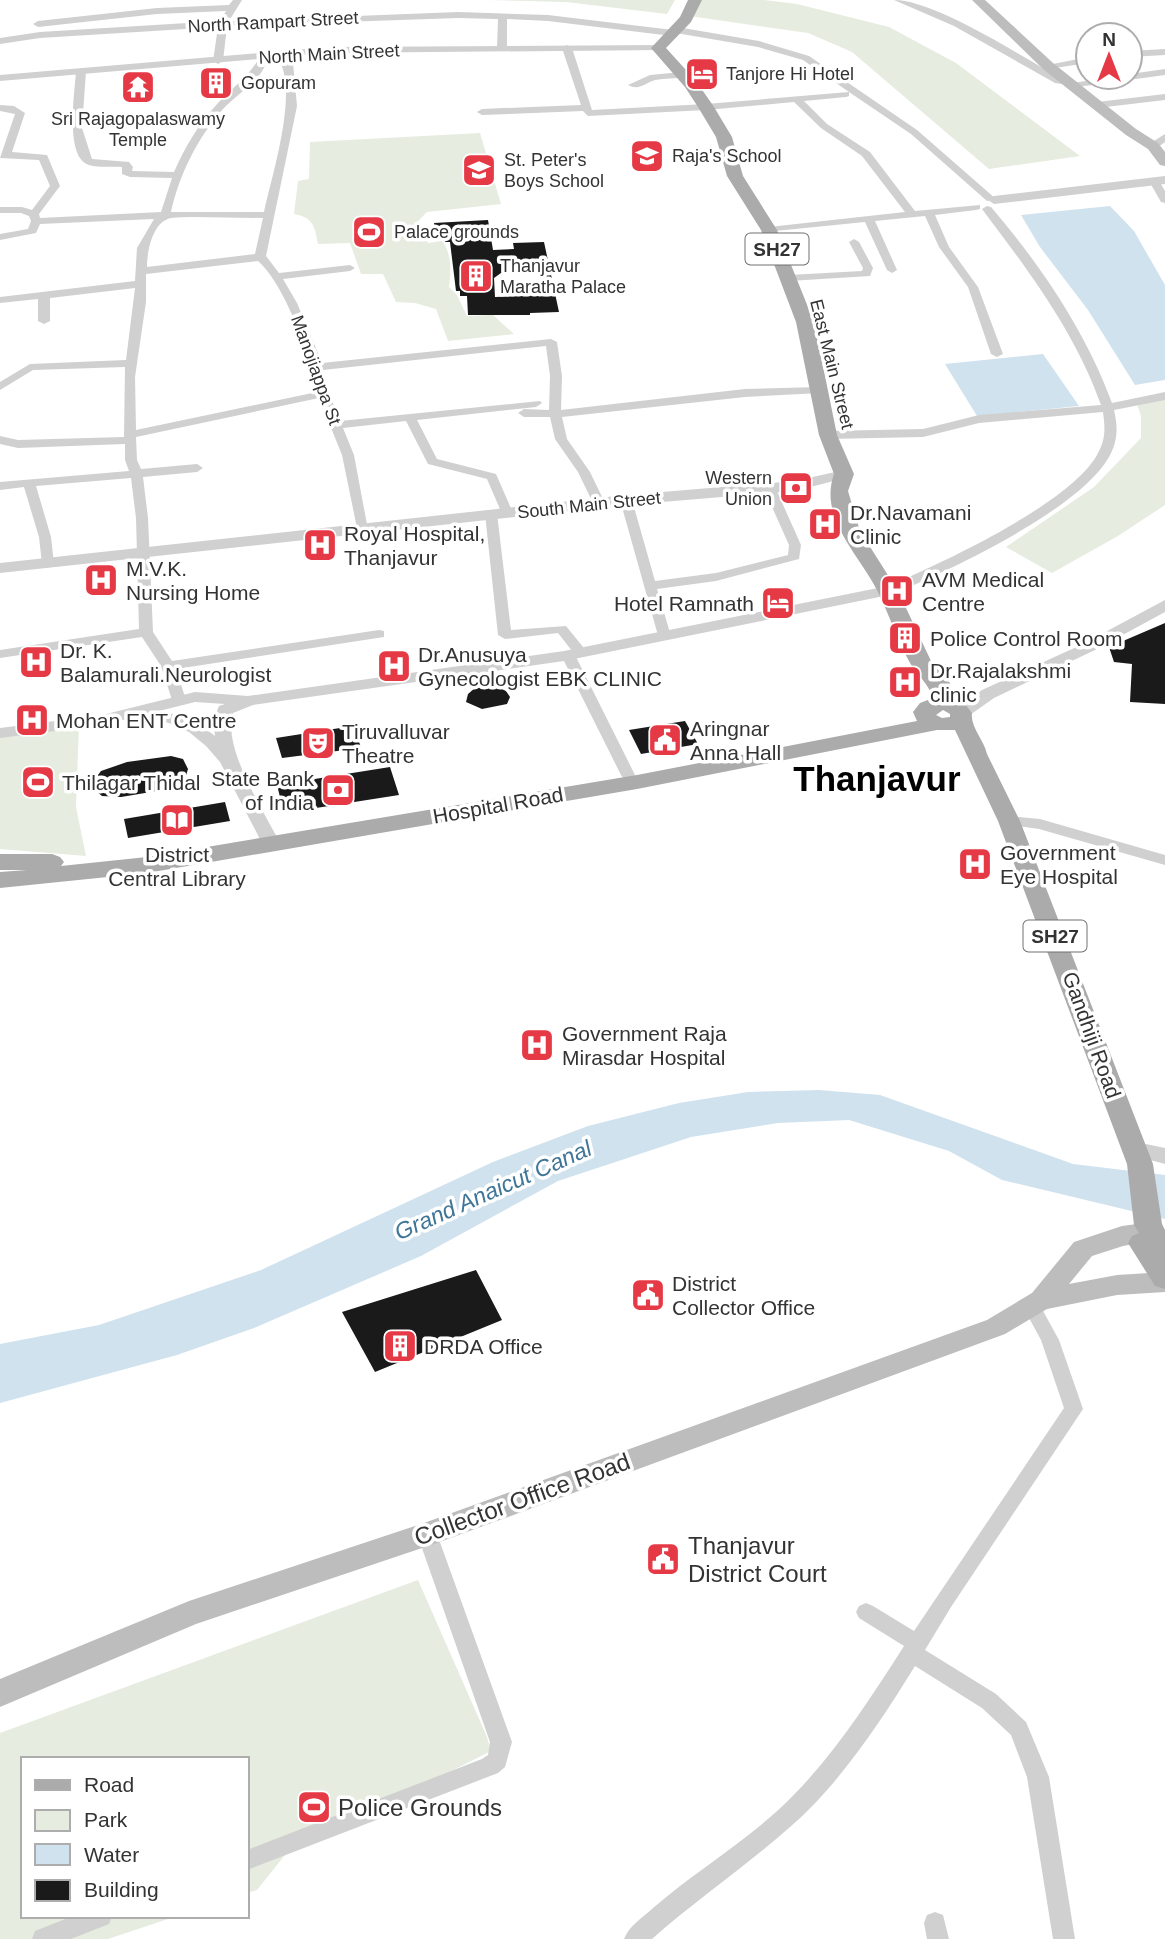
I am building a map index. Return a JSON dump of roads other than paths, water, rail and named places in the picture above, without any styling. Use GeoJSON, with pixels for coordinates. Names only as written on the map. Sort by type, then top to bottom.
{"type":"FeatureCollection","features":[{"type":"Feature","properties":{"kind":"main road"},"geometry":{"type":"LineString","coordinates":[[658,48],[678,27],[695,0]]}},
{"type":"Feature","properties":{"kind":"main road"},"geometry":{"type":"LineString","coordinates":[[978,0],[1048,66],[1097,105],[1159,142],[1164,161]]}},
{"type":"Feature","properties":{"kind":"main road","name":"East Main Street"},"geometry":{"type":"LineString","coordinates":[[658,48],[706,107],[724,137],[735,176],[769,230],[804,322],[828,435],[844,474]]}},
{"type":"Feature","properties":{"kind":"main road","name":"SH27"},"geometry":{"type":"LineString","coordinates":[[844,474],[838,491],[850,531],[888,591],[921,663],[918,673],[920,684],[943,713]]}},
{"type":"Feature","properties":{"kind":"main road","name":"Hospital Road"},"geometry":{"type":"LineString","coordinates":[[5,870],[59,874],[130,868],[269,839],[628,775],[943,713]]}},
{"type":"Feature","properties":{"kind":"main road","name":"Hospital Road"},"geometry":{"type":"LineString","coordinates":[[5,870],[93,862],[269,839],[637,782],[943,713]]}},
{"type":"Feature","properties":{"kind":"main road","name":"Gandhiji Road"},"geometry":{"type":"LineString","coordinates":[[943,713],[961,745],[976,754],[1009,821],[1125,1123],[1144,1159]]}},
{"type":"Feature","properties":{"kind":"main road","name":"SH27"},"geometry":{"type":"LineString","coordinates":[[1144,1159],[1147,1234],[1165,1280]]}},
{"type":"Feature","properties":{"kind":"main road","name":"Collector Office Road"},"geometry":{"type":"LineString","coordinates":[[0,1693],[189,1614],[426,1534],[996,1327],[1036,1303],[1083,1249],[1147,1234]]}},
{"type":"Feature","properties":{"kind":"main road","name":"Collector Office Road"},"geometry":{"type":"LineString","coordinates":[[1036,1303],[1117,1285],[1165,1280]]}},
{"type":"Feature","properties":{"kind":"street"},"geometry":{"type":"LineString","coordinates":[[218,61],[221,24],[238,0]]}},
{"type":"Feature","properties":{"kind":"street"},"geometry":{"type":"LineString","coordinates":[[898,0],[957,24],[1059,81],[1074,84]]}},
{"type":"Feature","properties":{"kind":"street"},"geometry":{"type":"LineString","coordinates":[[38,24],[157,11],[230,9]]}},
{"type":"Feature","properties":{"kind":"street","name":"North Rampart Street"},"geometry":{"type":"LineString","coordinates":[[0,41],[40,35],[393,16],[503,16],[678,27]]}},
{"type":"Feature","properties":{"kind":"street"},"geometry":{"type":"LineString","coordinates":[[502,48],[503,16]]}},
{"type":"Feature","properties":{"kind":"street"},"geometry":{"type":"LineString","coordinates":[[678,27],[682,34],[736,43],[796,60],[918,145],[960,186],[987,203]]}},
{"type":"Feature","properties":{"kind":"street"},"geometry":{"type":"LineString","coordinates":[[0,733],[139,713],[179,700],[212,698],[248,701],[574,654],[888,591],[978,549],[1068,493],[1098,464],[1112,433],[1099,379],[1048,293],[987,203],[914,132],[806,58],[759,44],[678,27]]}},
{"type":"Feature","properties":{"kind":"street"},"geometry":{"type":"LineString","coordinates":[[567,48],[588,113],[706,107],[846,94]]}},
{"type":"Feature","properties":{"kind":"street","name":"North Main Street"},"geometry":{"type":"LineString","coordinates":[[0,78],[330,50],[658,48]]}},
{"type":"Feature","properties":{"kind":"street"},"geometry":{"type":"LineString","coordinates":[[1144,52],[1165,52]]}},
{"type":"Feature","properties":{"kind":"street"},"geometry":{"type":"LineString","coordinates":[[0,300],[44,295],[261,257],[267,215],[292,106],[288,63],[281,56]]}},
{"type":"Feature","properties":{"kind":"street"},"geometry":{"type":"LineString","coordinates":[[179,700],[168,666],[146,632],[144,555],[136,474],[131,460],[131,363],[142,276],[142,248],[165,213],[181,163],[228,98],[259,71],[264,57]]}},
{"type":"Feature","properties":{"kind":"street"},"geometry":{"type":"LineString","coordinates":[[1048,66],[1074,62]]}},
{"type":"Feature","properties":{"kind":"street"},"geometry":{"type":"LineString","coordinates":[[81,71],[80,99],[75,113],[79,144],[87,160],[125,164],[128,167],[126,172],[130,174],[177,175]]}},
{"type":"Feature","properties":{"kind":"street"},"geometry":{"type":"LineString","coordinates":[[1144,74],[1165,72]]}},
{"type":"Feature","properties":{"kind":"street"},"geometry":{"type":"LineString","coordinates":[[633,85],[650,78],[682,75]]}},
{"type":"Feature","properties":{"kind":"street"},"geometry":{"type":"LineString","coordinates":[[1097,105],[1165,97]]}},
{"type":"Feature","properties":{"kind":"street"},"geometry":{"type":"LineString","coordinates":[[796,98],[824,126],[866,154],[913,215]]}},
{"type":"Feature","properties":{"kind":"street"},"geometry":{"type":"LineString","coordinates":[[0,108],[11,108],[20,113],[3,155],[43,157],[55,188],[35,217],[32,231],[0,237]]}},
{"type":"Feature","properties":{"kind":"street"},"geometry":{"type":"LineString","coordinates":[[482,112],[586,108]]}},
{"type":"Feature","properties":{"kind":"street"},"geometry":{"type":"LineString","coordinates":[[769,230],[929,213],[1160,181],[1165,200]]}},
{"type":"Feature","properties":{"kind":"street"},"geometry":{"type":"LineString","coordinates":[[0,210],[22,210],[35,217],[165,213],[267,215]]}},
{"type":"Feature","properties":{"kind":"street"},"geometry":{"type":"LineString","coordinates":[[929,213],[943,247],[973,287],[997,354]]}},
{"type":"Feature","properties":{"kind":"street"},"geometry":{"type":"LineString","coordinates":[[869,220],[892,270]]}},
{"type":"Feature","properties":{"kind":"street"},"geometry":{"type":"LineString","coordinates":[[789,278],[866,274],[868,268],[854,242]]}},
{"type":"Feature","properties":{"kind":"street","name":"Manojiappa St"},"geometry":{"type":"LineString","coordinates":[[261,257],[291,303],[317,367],[323,394],[348,455],[362,530]]}},
{"type":"Feature","properties":{"kind":"street"},"geometry":{"type":"LineString","coordinates":[[276,277],[350,268]]}},
{"type":"Feature","properties":{"kind":"street"},"geometry":{"type":"LineString","coordinates":[[44,295],[44,321]]}},
{"type":"Feature","properties":{"kind":"street"},"geometry":{"type":"LineString","coordinates":[[317,367],[551,342],[556,376],[555,408],[561,439],[582,469],[599,503]]}},
{"type":"Feature","properties":{"kind":"street"},"geometry":{"type":"LineString","coordinates":[[0,387],[30,367],[131,363]]}},
{"type":"Feature","properties":{"kind":"street"},"geometry":{"type":"LineString","coordinates":[[336,425],[409,416],[555,408],[575,414],[745,393],[820,390]]}},
{"type":"Feature","properties":{"kind":"street"},"geometry":{"type":"LineString","coordinates":[[0,440],[18,444],[130,437],[323,394]]}},
{"type":"Feature","properties":{"kind":"street"},"geometry":{"type":"LineString","coordinates":[[828,435],[923,433],[979,419],[1107,408],[1165,396]]}},
{"type":"Feature","properties":{"kind":"street"},"geometry":{"type":"LineString","coordinates":[[524,413],[555,408]]}},
{"type":"Feature","properties":{"kind":"street"},"geometry":{"type":"LineString","coordinates":[[409,416],[432,461],[492,477],[499,514],[505,635],[561,629],[628,775]]}},
{"type":"Feature","properties":{"kind":"street"},"geometry":{"type":"LineString","coordinates":[[0,453],[18,444]]}},
{"type":"Feature","properties":{"kind":"street"},"geometry":{"type":"LineString","coordinates":[[0,486],[197,468]]}},
{"type":"Feature","properties":{"kind":"street","name":"South Main Street"},"geometry":{"type":"LineString","coordinates":[[0,568],[144,555],[626,500],[795,486],[844,474]]}},
{"type":"Feature","properties":{"kind":"street"},"geometry":{"type":"LineString","coordinates":[[29,483],[45,537],[48,564]]}},
{"type":"Feature","properties":{"kind":"street"},"geometry":{"type":"LineString","coordinates":[[650,586],[716,577],[794,556],[795,545],[770,488]]}},
{"type":"Feature","properties":{"kind":"street"},"geometry":{"type":"LineString","coordinates":[[626,500],[664,636]]}},
{"type":"Feature","properties":{"kind":"street"},"geometry":{"type":"LineString","coordinates":[[943,713],[1090,647],[1165,605]]}},
{"type":"Feature","properties":{"kind":"street"},"geometry":{"type":"LineString","coordinates":[[0,654],[146,632]]}},
{"type":"Feature","properties":{"kind":"street"},"geometry":{"type":"LineString","coordinates":[[168,666],[379,634]]}},
{"type":"Feature","properties":{"kind":"street"},"geometry":{"type":"LineString","coordinates":[[227,759],[222,720],[225,710],[248,701]]}},
{"type":"Feature","properties":{"kind":"street"},"geometry":{"type":"LineString","coordinates":[[139,713],[167,715],[197,727],[227,759],[246,789],[269,839]]}},
{"type":"Feature","properties":{"kind":"street"},"geometry":{"type":"LineString","coordinates":[[1009,821],[1040,824],[1165,860]]}},
{"type":"Feature","properties":{"kind":"street"},"geometry":{"type":"LineString","coordinates":[[635,1939],[670,1908],[784,1819],[830,1770],[880,1703],[1074,1409],[1036,1303]]}},
{"type":"Feature","properties":{"kind":"street"},"geometry":{"type":"LineString","coordinates":[[248,1860],[490,1766],[498,1760],[501,1742],[426,1534]]}},
{"type":"Feature","properties":{"kind":"street"},"geometry":{"type":"LineString","coordinates":[[866,1612],[989,1701],[1019,1729],[1038,1777],[1064,1939]]}},
{"type":"Feature","properties":{"kind":"street"},"geometry":{"type":"LineString","coordinates":[[43,1939],[96,1918]]}},
{"type":"Feature","properties":{"kind":"water"},"geometry":{"type":"Polygon","coordinates":[[[1110,206],[1134,231],[1165,285],[1165,380],[1135,385],[1088,310],[1040,247],[1021,215],[1110,206]]]}},
{"type":"Feature","properties":{"kind":"water"},"geometry":{"type":"Polygon","coordinates":[[[1043,354],[1079,406],[977,416],[945,364],[1043,354]]]}},
{"type":"Feature","properties":{"kind":"water","name":"Grand Anaicut Canal"},"geometry":{"type":"Polygon","coordinates":[[[819,1090],[880,1095],[1073,1164],[1165,1175],[1165,1219],[1002,1180],[949,1151],[849,1120],[778,1123],[691,1137],[558,1181],[421,1256],[254,1328],[177,1355],[0,1403],[0,1344],[99,1325],[261,1270],[493,1162],[588,1126],[679,1103],[748,1092],[819,1090]]]}},
{"type":"Feature","properties":{"kind":"place","name":"Tanjore Hi Hotel"},"geometry":{"type":"Point","coordinates":[702,74]}},
{"type":"Feature","properties":{"kind":"place","name":"Gopuram"},"geometry":{"type":"Point","coordinates":[216,83]}},
{"type":"Feature","properties":{"kind":"place","name":"Sri Rajagopalaswamy Temple"},"geometry":{"type":"Point","coordinates":[138,87]}},
{"type":"Feature","properties":{"kind":"place","name":"Raja's School"},"geometry":{"type":"Point","coordinates":[647,156]}},
{"type":"Feature","properties":{"kind":"place","name":"St. Peter's Boys School"},"geometry":{"type":"Point","coordinates":[479,170]}},
{"type":"Feature","properties":{"kind":"place","name":"Palace grounds"},"geometry":{"type":"Point","coordinates":[369,232]}},
{"type":"Feature","properties":{"kind":"place","name":"Thanjavur Maratha Palace"},"geometry":{"type":"Point","coordinates":[476,276]}},
{"type":"Feature","properties":{"kind":"place","name":"Western Union"},"geometry":{"type":"Point","coordinates":[796,488]}},
{"type":"Feature","properties":{"kind":"place","name":"Dr.Navamani Clinic"},"geometry":{"type":"Point","coordinates":[825,524]}},
{"type":"Feature","properties":{"kind":"place","name":"Royal Hospital, Thanjavur"},"geometry":{"type":"Point","coordinates":[320,545]}},
{"type":"Feature","properties":{"kind":"place","name":"M.V.K. Nursing Home"},"geometry":{"type":"Point","coordinates":[101,580]}},
{"type":"Feature","properties":{"kind":"place","name":"AVM Medical Centre"},"geometry":{"type":"Point","coordinates":[897,591]}},
{"type":"Feature","properties":{"kind":"place","name":"Hotel Ramnath"},"geometry":{"type":"Point","coordinates":[778,603]}},
{"type":"Feature","properties":{"kind":"place","name":"Police Control Room"},"geometry":{"type":"Point","coordinates":[905,638]}},
{"type":"Feature","properties":{"kind":"place","name":"Dr. K. Balamurali.Neurologist"},"geometry":{"type":"Point","coordinates":[36,662]}},
{"type":"Feature","properties":{"kind":"place","name":"Dr.Anusuya Gynecologist EBK CLINIC"},"geometry":{"type":"Point","coordinates":[394,666]}},
{"type":"Feature","properties":{"kind":"place","name":"Dr.Rajalakshmi clinic"},"geometry":{"type":"Point","coordinates":[905,682]}},
{"type":"Feature","properties":{"kind":"place","name":"Mohan ENT Centre"},"geometry":{"type":"Point","coordinates":[32,720]}},
{"type":"Feature","properties":{"kind":"place","name":"Aringnar Anna Hall"},"geometry":{"type":"Point","coordinates":[665,740]}},
{"type":"Feature","properties":{"kind":"place","name":"Tiruvalluvar Theatre"},"geometry":{"type":"Point","coordinates":[318,743]}},
{"type":"Feature","properties":{"kind":"place","name":"Thilagar Thidal"},"geometry":{"type":"Point","coordinates":[38,782]}},
{"type":"Feature","properties":{"kind":"place","name":"State Bank of India"},"geometry":{"type":"Point","coordinates":[338,790]}},
{"type":"Feature","properties":{"kind":"place","name":"District Central Library"},"geometry":{"type":"Point","coordinates":[177,820]}},
{"type":"Feature","properties":{"kind":"place","name":"Government Eye Hospital"},"geometry":{"type":"Point","coordinates":[975,864]}},
{"type":"Feature","properties":{"kind":"place","name":"Government Raja Mirasdar Hospital"},"geometry":{"type":"Point","coordinates":[537,1045]}},
{"type":"Feature","properties":{"kind":"place","name":"District Collector Office"},"geometry":{"type":"Point","coordinates":[648,1295]}},
{"type":"Feature","properties":{"kind":"place","name":"DRDA Office"},"geometry":{"type":"Point","coordinates":[400,1346]}},
{"type":"Feature","properties":{"kind":"place","name":"Thanjavur District Court"},"geometry":{"type":"Point","coordinates":[663,1559]}},
{"type":"Feature","properties":{"kind":"place","name":"Police Grounds"},"geometry":{"type":"Point","coordinates":[314,1807]}},
{"type":"Feature","properties":{"kind":"district","name":"Thanjavur"},"geometry":{"type":"Point","coordinates":[877,778]}}]}
